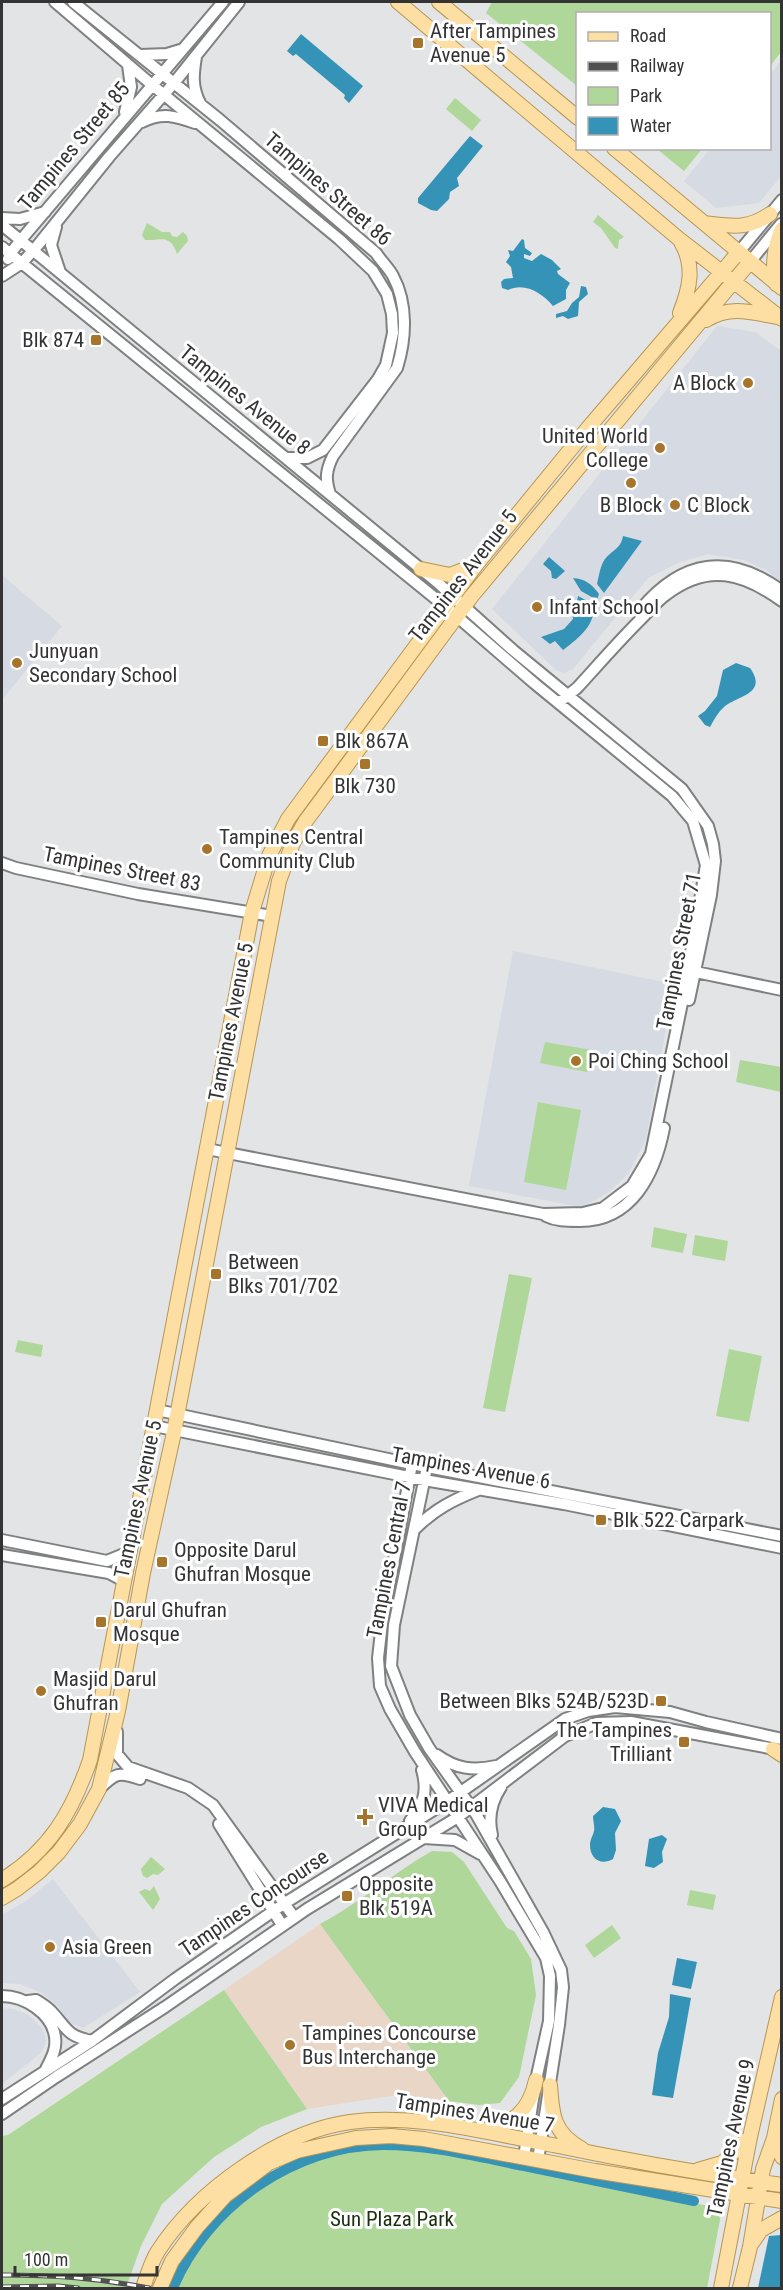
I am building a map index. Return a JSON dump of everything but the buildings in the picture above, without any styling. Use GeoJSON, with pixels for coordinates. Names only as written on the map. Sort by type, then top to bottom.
{"type":"FeatureCollection","features":[{"type":"Feature","properties":{"kind":"main road"},"geometry":{"type":"LineString","coordinates":[[398,2],[679,239],[780,319]]}},
{"type":"Feature","properties":{"kind":"main road"},"geometry":{"type":"LineString","coordinates":[[439,2],[576,116]]}},
{"type":"Feature","properties":{"kind":"main road"},"geometry":{"type":"LineString","coordinates":[[616,150],[779,286]]}},
{"type":"Feature","properties":{"kind":"main road"},"geometry":{"type":"LineString","coordinates":[[704,223],[738,227],[758,223],[770,214]]}},
{"type":"Feature","properties":{"kind":"main road"},"geometry":{"type":"LineString","coordinates":[[779,286],[774,258],[782,229]]}},
{"type":"Feature","properties":{"kind":"main road"},"geometry":{"type":"LineString","coordinates":[[675,326],[687,295],[690,278],[688,254],[679,239]]}},
{"type":"Feature","properties":{"kind":"main road","name":"Tampines Avenue 5"},"geometry":{"type":"LineString","coordinates":[[2,1898],[39,1872],[59,1852],[80,1824],[99,1789],[118,1711],[142,1573],[174,1429],[272,916],[284,864],[305,822],[455,606],[476,565],[588,428],[738,253]]}},
{"type":"Feature","properties":{"kind":"main road","name":"Tampines Avenue 5"},"geometry":{"type":"LineString","coordinates":[[2,1880],[29,1859],[52,1836],[78,1796],[90,1760],[252,912],[269,856],[288,819],[455,606],[548,504],[750,263]]}},
{"type":"Feature","properties":{"kind":"main road"},"geometry":{"type":"LineString","coordinates":[[700,324],[725,311],[742,311],[780,319]]}},
{"type":"Feature","properties":{"kind":"main road"},"geometry":{"type":"LineString","coordinates":[[421,569],[450,574],[476,565]]}},
{"type":"Feature","properties":{"kind":"main road"},"geometry":{"type":"LineString","coordinates":[[124,1581],[134,1580],[142,1573]]}},
{"type":"Feature","properties":{"kind":"main road","name":"Tampines Avenue 9"},"geometry":{"type":"LineString","coordinates":[[721,2289],[750,2137],[782,1996]]}},
{"type":"Feature","properties":{"kind":"main road"},"geometry":{"type":"LineString","coordinates":[[476,2131],[502,2126],[516,2118],[530,2100],[536,2080]]}},
{"type":"Feature","properties":{"kind":"main road"},"geometry":{"type":"LineString","coordinates":[[550,2085],[552,2110],[557,2126],[569,2140],[592,2153]]}},
{"type":"Feature","properties":{"kind":"main road","name":"Tampines Avenue 9"},"geometry":{"type":"LineString","coordinates":[[740,2289],[761,2182],[774,2138],[782,2099]]}},
{"type":"Feature","properties":{"kind":"main road","name":"Tampines Avenue 7"},"geometry":{"type":"LineString","coordinates":[[142,2289],[157,2252],[184,2218],[218,2187],[262,2153],[310,2131],[352,2122],[396,2120],[476,2131],[642,2163],[782,2185]]}},
{"type":"Feature","properties":{"kind":"main road","name":"Tampines Avenue 7"},"geometry":{"type":"LineString","coordinates":[[160,2289],[172,2261],[197,2227],[225,2196],[269,2163],[297,2151],[356,2138],[391,2136],[424,2139],[782,2201]]}},
{"type":"Feature","properties":{"kind":"main road"},"geometry":{"type":"LineString","coordinates":[[696,2170],[722,2163],[750,2137]]}},
{"type":"Feature","properties":{"kind":"main road"},"geometry":{"type":"LineString","coordinates":[[774,2138],[782,2157]]}},
{"type":"Feature","properties":{"kind":"main road","name":"Tampines Avenue 9"},"geometry":{"type":"LineString","coordinates":[[750,2247],[761,2230],[782,2218]]}},
{"type":"Feature","properties":{"kind":"street","name":"Tampines Street 86"},"geometry":{"type":"LineString","coordinates":[[55,2],[339,239],[374,272],[387,294],[392,314],[393,333],[387,364],[343,432],[327,468],[326,481],[330,494]]}},
{"type":"Feature","properties":{"kind":"street","name":"Tampines Street 86"},"geometry":{"type":"LineString","coordinates":[[73,2],[200,104],[376,253],[393,276],[403,306],[404,337],[397,368],[343,432],[323,450],[307,458],[287,458]]}},
{"type":"Feature","properties":{"kind":"street","name":"Tampines Street 85"},"geometry":{"type":"LineString","coordinates":[[3,274],[6,250],[20,241],[161,72],[223,2]]}},
{"type":"Feature","properties":{"kind":"street","name":"Tampines Street 85"},"geometry":{"type":"LineString","coordinates":[[3,274],[22,263],[33,251],[239,2]]}},
{"type":"Feature","properties":{"kind":"street","name":"Tampines Street 85"},"geometry":{"type":"LineString","coordinates":[[138,55],[160,55],[180,50]]}},
{"type":"Feature","properties":{"kind":"street"},"geometry":{"type":"LineString","coordinates":[[197,54],[193,80],[200,104]]}},
{"type":"Feature","properties":{"kind":"street"},"geometry":{"type":"LineString","coordinates":[[121,120],[130,96],[128,65]]}},
{"type":"Feature","properties":{"kind":"street"},"geometry":{"type":"LineString","coordinates":[[138,124],[154,116],[167,115],[204,127]]}},
{"type":"Feature","properties":{"kind":"street"},"geometry":{"type":"LineString","coordinates":[[738,253],[782,200]]}},
{"type":"Feature","properties":{"kind":"street"},"geometry":{"type":"LineString","coordinates":[[2,218],[20,219],[45,212]]}},
{"type":"Feature","properties":{"kind":"street"},"geometry":{"type":"LineString","coordinates":[[60,218],[52,234],[51,245],[61,274]]}},
{"type":"Feature","properties":{"kind":"street"},"geometry":{"type":"LineString","coordinates":[[750,263],[782,224]]}},
{"type":"Feature","properties":{"kind":"street","name":"Tampines Avenue 8"},"geometry":{"type":"LineString","coordinates":[[2,225],[421,569],[455,606]]}},
{"type":"Feature","properties":{"kind":"street","name":"Tampines Avenue 8"},"geometry":{"type":"LineString","coordinates":[[6,250],[455,606]]}},
{"type":"Feature","properties":{"kind":"street"},"geometry":{"type":"LineString","coordinates":[[627,632],[635,616],[662,586],[700,567],[715,566],[743,570],[769,581],[782,591]]}},
{"type":"Feature","properties":{"kind":"street"},"geometry":{"type":"LineString","coordinates":[[563,699],[666,594],[701,576],[721,575],[740,578],[757,584],[782,601]]}},
{"type":"Feature","properties":{"kind":"street","name":"Tampines Street 71"},"geometry":{"type":"LineString","coordinates":[[207,1149],[543,1214],[583,1213],[603,1208],[632,1186],[651,1154],[691,972],[706,865],[700,837],[693,821],[672,796],[563,699],[534,683],[455,606]]}},
{"type":"Feature","properties":{"kind":"street","name":"Tampines Street 83"},"geometry":{"type":"LineString","coordinates":[[2,863],[138,894],[272,916]]}},
{"type":"Feature","properties":{"kind":"street"},"geometry":{"type":"LineString","coordinates":[[691,972],[782,990]]}},
{"type":"Feature","properties":{"kind":"street","name":"Tampines Avenue 6"},"geometry":{"type":"LineString","coordinates":[[157,1410],[412,1464],[782,1536]]}},
{"type":"Feature","properties":{"kind":"street","name":"Tampines Avenue 6"},"geometry":{"type":"LineString","coordinates":[[154,1426],[782,1548]]}},
{"type":"Feature","properties":{"kind":"street","name":"Tampines Central 7"},"geometry":{"type":"LineString","coordinates":[[412,1464],[389,1578],[378,1658],[380,1686],[390,1709],[417,1756],[486,1859],[546,1958],[550,1976],[549,2021],[536,2080],[524,2157]]}},
{"type":"Feature","properties":{"kind":"street","name":"Tampines Central 7"},"geometry":{"type":"LineString","coordinates":[[427,1467],[415,1529],[404,1569],[394,1625],[391,1666],[410,1715],[429,1748],[471,1807],[495,1847],[549,1943],[561,1970],[562,1987],[538,2160]]}},
{"type":"Feature","properties":{"kind":"street"},"geometry":{"type":"LineString","coordinates":[[415,1529],[441,1506],[478,1490]]}},
{"type":"Feature","properties":{"kind":"street"},"geometry":{"type":"LineString","coordinates":[[2,1540],[107,1561],[129,1552]]}},
{"type":"Feature","properties":{"kind":"street"},"geometry":{"type":"LineString","coordinates":[[2,1555],[109,1573],[124,1581]]}},
{"type":"Feature","properties":{"kind":"street","name":"Tampines Concourse"},"geometry":{"type":"LineString","coordinates":[[2,2099],[92,2041],[175,1979],[285,1903],[448,1801],[565,1719],[588,1711],[615,1707],[670,1712],[779,1748]]}},
{"type":"Feature","properties":{"kind":"street"},"geometry":{"type":"LineString","coordinates":[[118,1711],[116,1745],[117,1754],[121,1760],[128,1767],[188,1788],[213,1805],[294,1917]]}},
{"type":"Feature","properties":{"kind":"street","name":"Tampines Concourse"},"geometry":{"type":"LineString","coordinates":[[2,2114],[165,2007],[294,1917],[458,1817],[565,1736],[597,1723],[631,1722],[779,1748]]}},
{"type":"Feature","properties":{"kind":"street","name":"Tampines Concourse"},"geometry":{"type":"LineString","coordinates":[[429,1748],[457,1768],[473,1769],[502,1764]]}},
{"type":"Feature","properties":{"kind":"street","name":"Tampines Central 7"},"geometry":{"type":"LineString","coordinates":[[406,1826],[417,1812],[425,1795],[426,1784],[417,1756]]}},
{"type":"Feature","properties":{"kind":"street"},"geometry":{"type":"LineString","coordinates":[[99,1789],[114,1775],[120,1773],[185,1794],[199,1802],[222,1828],[282,1925]]}},
{"type":"Feature","properties":{"kind":"street","name":"Tampines Central 7"},"geometry":{"type":"LineString","coordinates":[[495,1847],[489,1823],[494,1800],[513,1774]]}},
{"type":"Feature","properties":{"kind":"street"},"geometry":{"type":"LineString","coordinates":[[421,1839],[455,1840],[486,1859]]}},
{"type":"Feature","properties":{"kind":"street"},"geometry":{"type":"LineString","coordinates":[[2,1996],[27,2001],[36,2000],[51,2011],[72,2036],[92,2041]]}},
{"type":"Feature","properties":{"kind":"street"},"geometry":{"type":"LineString","coordinates":[[27,2001],[52,2025],[56,2039],[54,2055],[45,2071]]}},
{"type":"Feature","properties":{"kind":"shaded area"},"geometry":{"type":"Polygon","coordinates":[[[781,60],[781,176],[759,203],[716,208],[684,181],[709,150],[771,150],[771,74],[781,60]]]}},
{"type":"Feature","properties":{"kind":"shaded area"},"geometry":{"type":"Polygon","coordinates":[[[717,326],[755,332],[781,351],[781,582],[766,570],[744,560],[708,554],[680,562],[648,578],[573,669],[564,673],[556,670],[492,609],[717,326]]]}},
{"type":"Feature","properties":{"kind":"shaded area","name":"Junyuan Secondary School"},"geometry":{"type":"Polygon","coordinates":[[[2,575],[62,626],[2,700],[2,575]]]}},
{"type":"Feature","properties":{"kind":"shaded area","name":"Poi Ching School"},"geometry":{"type":"Polygon","coordinates":[[[513,951],[674,984],[646,1139],[628,1174],[609,1192],[582,1207],[469,1186],[513,951]]]}},
{"type":"Feature","properties":{"kind":"shaded area","name":"Asia Green"},"geometry":{"type":"Polygon","coordinates":[[[53,1879],[140,1992],[83,2028],[70,2023],[57,2005],[40,1992],[19,1984],[2,1983],[2,1915],[26,1901],[53,1879]]]}},
{"type":"Feature","properties":{"kind":"shaded area","name":"Tampines Concourse Bus Interchange"},"geometry":{"type":"Polygon","coordinates":[[[320,1924],[449,2101],[391,2096],[307,2109],[224,1990],[320,1924]]]}},
{"type":"Feature","properties":{"kind":"shaded area"},"geometry":{"type":"Polygon","coordinates":[[[2,2008],[28,2014],[43,2029],[46,2041],[42,2052],[2,2084],[2,2008]]]}},
{"type":"Feature","properties":{"kind":"green space"},"geometry":{"type":"Polygon","coordinates":[[[492,2],[781,2],[781,52],[771,65],[771,12],[576,12],[576,85],[486,13],[492,2]]]}},
{"type":"Feature","properties":{"kind":"green space"},"geometry":{"type":"Polygon","coordinates":[[[455,98],[481,120],[472,131],[446,109],[455,98]]]}},
{"type":"Feature","properties":{"kind":"green space"},"geometry":{"type":"Polygon","coordinates":[[[658,150],[701,150],[684,171],[658,150]]]}},
{"type":"Feature","properties":{"kind":"green space"},"geometry":{"type":"Polygon","coordinates":[[[598,215],[624,237],[619,240],[618,249],[593,222],[598,215]]]}},
{"type":"Feature","properties":{"kind":"green space"},"geometry":{"type":"Polygon","coordinates":[[[147,223],[162,232],[170,232],[172,236],[177,237],[183,232],[188,241],[177,254],[168,241],[145,240],[142,235],[147,223]]]}},
{"type":"Feature","properties":{"kind":"green space"},"geometry":{"type":"Polygon","coordinates":[[[545,1042],[591,1050],[587,1072],[540,1063],[545,1042]]]}},
{"type":"Feature","properties":{"kind":"green space"},"geometry":{"type":"Polygon","coordinates":[[[740,1060],[781,1067],[781,1092],[736,1082],[740,1060]]]}},
{"type":"Feature","properties":{"kind":"green space"},"geometry":{"type":"Polygon","coordinates":[[[538,1102],[581,1110],[566,1190],[524,1182],[538,1102]]]}},
{"type":"Feature","properties":{"kind":"green space"},"geometry":{"type":"Polygon","coordinates":[[[654,1227],[687,1234],[683,1253],[651,1247],[654,1227]]]}},
{"type":"Feature","properties":{"kind":"green space"},"geometry":{"type":"Polygon","coordinates":[[[695,1235],[728,1241],[725,1261],[692,1255],[695,1235]]]}},
{"type":"Feature","properties":{"kind":"green space"},"geometry":{"type":"Polygon","coordinates":[[[509,1274],[532,1278],[505,1412],[483,1408],[509,1274]]]}},
{"type":"Feature","properties":{"kind":"green space"},"geometry":{"type":"Polygon","coordinates":[[[18,1340],[43,1345],[41,1357],[15,1352],[18,1340]]]}},
{"type":"Feature","properties":{"kind":"green space"},"geometry":{"type":"Polygon","coordinates":[[[729,1349],[762,1356],[749,1422],[716,1416],[729,1349]]]}},
{"type":"Feature","properties":{"kind":"green space"},"geometry":{"type":"Polygon","coordinates":[[[432,1851],[452,1852],[464,1862],[507,1928],[514,1931],[531,1959],[536,1995],[519,2077],[500,2103],[479,2105],[449,2101],[320,1924],[432,1851]]]}},
{"type":"Feature","properties":{"kind":"green space"},"geometry":{"type":"Polygon","coordinates":[[[151,1857],[165,1869],[158,1875],[153,1874],[147,1878],[143,1876],[141,1869],[151,1857]]]}},
{"type":"Feature","properties":{"kind":"green space"},"geometry":{"type":"Polygon","coordinates":[[[154,1886],[160,1899],[153,1910],[139,1892],[145,1889],[150,1891],[154,1886]]]}},
{"type":"Feature","properties":{"kind":"green space"},"geometry":{"type":"Polygon","coordinates":[[[690,1890],[716,1895],[713,1910],[687,1905],[690,1890]]]}},
{"type":"Feature","properties":{"kind":"green space"},"geometry":{"type":"Polygon","coordinates":[[[612,1925],[621,1938],[594,1958],[585,1945],[612,1925]]]}},
{"type":"Feature","properties":{"kind":"green space"},"geometry":{"type":"Polygon","coordinates":[[[224,1990],[307,2109],[261,2127],[214,2157],[162,2204],[141,2246],[126,2288],[2,2288],[2,2136],[8,2135],[224,1990]]]}},
{"type":"Feature","properties":{"kind":"green space","name":"Sun Plaza Park"},"geometry":{"type":"Polygon","coordinates":[[[384,2148],[446,2154],[719,2208],[720,2220],[707,2288],[175,2288],[201,2242],[219,2221],[260,2186],[308,2162],[334,2154],[384,2148]]]}},
{"type":"Feature","properties":{"kind":"water"},"geometry":{"type":"Polygon","coordinates":[[[301,34],[363,86],[349,103],[344,98],[345,95],[296,54],[293,56],[287,51],[301,34]]]}},
{"type":"Feature","properties":{"kind":"water"},"geometry":{"type":"Polygon","coordinates":[[[470,136],[483,146],[457,178],[459,186],[450,192],[449,199],[437,211],[418,203],[418,198],[470,136]]]}},
{"type":"Feature","properties":{"kind":"water"},"geometry":{"type":"Polygon","coordinates":[[[522,239],[525,248],[532,253],[530,256],[524,254],[524,258],[532,261],[541,254],[561,269],[557,271],[558,274],[570,283],[566,290],[566,299],[553,306],[533,290],[521,287],[508,290],[502,288],[501,282],[504,279],[513,278],[511,267],[506,262],[510,256],[508,250],[513,251],[522,239]]]}},
{"type":"Feature","properties":{"kind":"water"},"geometry":{"type":"Polygon","coordinates":[[[581,286],[586,287],[588,294],[579,302],[578,316],[568,319],[563,316],[556,318],[556,314],[567,311],[579,297],[581,286]]]}},
{"type":"Feature","properties":{"kind":"water"},"geometry":{"type":"Polygon","coordinates":[[[623,536],[642,541],[604,593],[597,584],[601,568],[605,559],[620,544],[623,536]]]}},
{"type":"Feature","properties":{"kind":"water"},"geometry":{"type":"Polygon","coordinates":[[[549,557],[565,571],[556,579],[552,578],[551,571],[543,564],[549,557]]]}},
{"type":"Feature","properties":{"kind":"water"},"geometry":{"type":"Polygon","coordinates":[[[573,578],[591,585],[599,594],[597,600],[581,591],[573,578]]]}},
{"type":"Feature","properties":{"kind":"water"},"geometry":{"type":"Polygon","coordinates":[[[578,596],[593,604],[592,618],[585,631],[563,650],[555,641],[550,644],[541,637],[564,629],[573,619],[578,596]]]}},
{"type":"Feature","properties":{"kind":"water"},"geometry":{"type":"Polygon","coordinates":[[[736,663],[750,668],[755,676],[754,688],[751,692],[725,706],[710,727],[705,725],[698,716],[717,696],[723,670],[736,663]]]}},
{"type":"Feature","properties":{"kind":"water"},"geometry":{"type":"Polygon","coordinates":[[[603,1807],[615,1809],[621,1821],[615,1833],[616,1850],[613,1859],[604,1862],[597,1860],[590,1850],[594,1829],[593,1816],[603,1807]]]}},
{"type":"Feature","properties":{"kind":"water"},"geometry":{"type":"Polygon","coordinates":[[[662,1835],[667,1839],[662,1852],[663,1862],[654,1868],[645,1866],[649,1839],[662,1835]]]}},
{"type":"Feature","properties":{"kind":"water"},"geometry":{"type":"Polygon","coordinates":[[[677,1958],[697,1962],[691,1989],[672,1985],[677,1958]]]}},
{"type":"Feature","properties":{"kind":"water"},"geometry":{"type":"Polygon","coordinates":[[[670,1994],[691,1998],[673,2098],[652,2095],[658,2053],[669,2017],[670,1994]]]}},
{"type":"Feature","properties":{"kind":"water"},"geometry":{"type":"Polygon","coordinates":[[[781,2235],[781,2288],[758,2288],[769,2236],[781,2235]]]}},
{"type":"Feature","properties":{"kind":"waterway"},"geometry":{"type":"LineString","coordinates":[[173,2288],[188,2259],[208,2231],[231,2207],[258,2186],[287,2169],[318,2156],[350,2148],[384,2145],[437,2149],[694,2201]]}},
{"type":"Feature","properties":{"kind":"railway"},"geometry":{"type":"LineString","coordinates":[[2,2275],[76,2278],[149,2288]]}},
{"type":"Feature","properties":{"kind":"railway"},"geometry":{"type":"LineString","coordinates":[[2,2287],[78,2288]]}},
{"type":"Feature","properties":{"kind":"place","name":"After Tampines Avenue 5"},"geometry":{"type":"Point","coordinates":[418,43]}},
{"type":"Feature","properties":{"kind":"place","name":"Blk 874"},"geometry":{"type":"Point","coordinates":[96,340]}},
{"type":"Feature","properties":{"kind":"place","name":"A Block"},"geometry":{"type":"Point","coordinates":[748,383]}},
{"type":"Feature","properties":{"kind":"place","name":"United World College"},"geometry":{"type":"Point","coordinates":[660,448]}},
{"type":"Feature","properties":{"kind":"place","name":"B Block"},"geometry":{"type":"Point","coordinates":[631,483]}},
{"type":"Feature","properties":{"kind":"place","name":"C Block"},"geometry":{"type":"Point","coordinates":[675,505]}},
{"type":"Feature","properties":{"kind":"place","name":"Infant School"},"geometry":{"type":"Point","coordinates":[537,607]}},
{"type":"Feature","properties":{"kind":"place","name":"Junyuan Secondary School"},"geometry":{"type":"Point","coordinates":[17,663]}},
{"type":"Feature","properties":{"kind":"place","name":"Blk 867A"},"geometry":{"type":"Point","coordinates":[323,741]}},
{"type":"Feature","properties":{"kind":"place","name":"Blk 730"},"geometry":{"type":"Point","coordinates":[365,764]}},
{"type":"Feature","properties":{"kind":"place","name":"Tampines Central Community Club"},"geometry":{"type":"Point","coordinates":[207,849]}},
{"type":"Feature","properties":{"kind":"place","name":"Poi Ching School"},"geometry":{"type":"Point","coordinates":[576,1061]}},
{"type":"Feature","properties":{"kind":"place","name":"Between Blks 701/702"},"geometry":{"type":"Point","coordinates":[216,1274]}},
{"type":"Feature","properties":{"kind":"place","name":"Blk 522 Carpark"},"geometry":{"type":"Point","coordinates":[601,1520]}},
{"type":"Feature","properties":{"kind":"place","name":"Opposite Darul Ghufran Mosque"},"geometry":{"type":"Point","coordinates":[162,1562]}},
{"type":"Feature","properties":{"kind":"place","name":"Darul Ghufran Mosque"},"geometry":{"type":"Point","coordinates":[101,1622]}},
{"type":"Feature","properties":{"kind":"place","name":"Masjid Darul Ghufran"},"geometry":{"type":"Point","coordinates":[41,1691]}},
{"type":"Feature","properties":{"kind":"place","name":"Between Blks 524B/523D"},"geometry":{"type":"Point","coordinates":[661,1701]}},
{"type":"Feature","properties":{"kind":"place","name":"The Tampines Trilliant"},"geometry":{"type":"Point","coordinates":[684,1742]}},
{"type":"Feature","properties":{"kind":"place","name":"VIVA Medical Group"},"geometry":{"type":"Point","coordinates":[365,1817]}},
{"type":"Feature","properties":{"kind":"place","name":"Opposite Blk 519A"},"geometry":{"type":"Point","coordinates":[347,1896]}},
{"type":"Feature","properties":{"kind":"place","name":"Asia Green"},"geometry":{"type":"Point","coordinates":[50,1947]}},
{"type":"Feature","properties":{"kind":"place","name":"Tampines Concourse Bus Interchange"},"geometry":{"type":"Point","coordinates":[290,2045]}}]}
